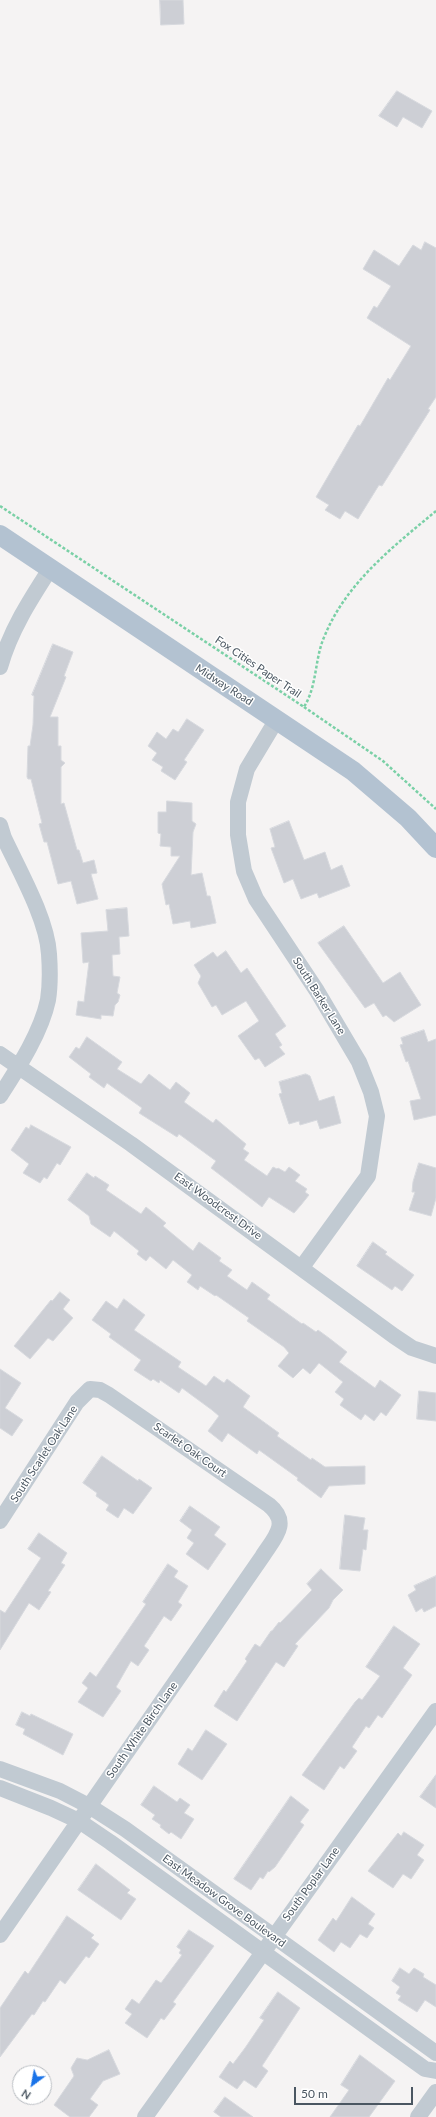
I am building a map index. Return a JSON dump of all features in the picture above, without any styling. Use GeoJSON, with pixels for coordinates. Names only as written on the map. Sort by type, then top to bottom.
{"type":"FeatureCollection","features":[{"type":"Feature","properties":{"kind":"main road","name":"Midway Road"},"geometry":{"type":"LineString","coordinates":[[0,535],[353,771],[380,792],[408,818],[436,848]]}},
{"type":"Feature","properties":{"kind":"street"},"geometry":{"type":"LineString","coordinates":[[0,667],[4,652],[25,607],[50,569]]}},
{"type":"Feature","properties":{"kind":"street","name":"South Barker Lane"},"geometry":{"type":"LineString","coordinates":[[277,719],[247,769],[238,802],[238,835],[244,871],[256,899],[317,991],[359,1062],[371,1092],[377,1116],[368,1176],[302,1267]]}},
{"type":"Feature","properties":{"kind":"street"},"geometry":{"type":"LineString","coordinates":[[0,825],[4,838],[41,920],[49,953],[48,1000],[35,1034],[19,1067],[0,1096]]}},
{"type":"Feature","properties":{"kind":"street","name":"East Woodcrest Drive"},"geometry":{"type":"LineString","coordinates":[[0,1054],[131,1144],[302,1267],[400,1340],[412,1348],[436,1356]]}},
{"type":"Feature","properties":{"kind":"street","name":"South Scarlet Oak Lane"},"geometry":{"type":"LineString","coordinates":[[0,1521],[77,1402],[90,1388]]}},
{"type":"Feature","properties":{"kind":"street","name":"Scarlet Oak Court"},"geometry":{"type":"LineString","coordinates":[[90,1388],[109,1394],[269,1505],[277,1512],[280,1523]]}},
{"type":"Feature","properties":{"kind":"street","name":"South White Birch Lane"},"geometry":{"type":"LineString","coordinates":[[0,1935],[262,1557],[278,1531],[280,1523]]}},
{"type":"Feature","properties":{"kind":"street","name":"South Poplar Lane"},"geometry":{"type":"LineString","coordinates":[[145,2117],[262,1951],[436,1711]]}},
{"type":"Feature","properties":{"kind":"street","name":"East Meadow Grove Boulevard"},"geometry":{"type":"LineString","coordinates":[[0,1769],[60,1791],[89,1806],[125,1829],[436,2054]]}},
{"type":"Feature","properties":{"kind":"street","name":"East Meadow Grove Boulevard"},"geometry":{"type":"LineString","coordinates":[[0,1788],[52,1808],[79,1822],[262,1951],[425,2069],[436,2071]]}},
{"type":"Feature","properties":{"kind":"street"},"geometry":{"type":"LineString","coordinates":[[418,2117],[436,2092]]}},
{"type":"Feature","properties":{"kind":"path","name":"Fox Cities Paper Trail"},"geometry":{"type":"LineString","coordinates":[[0,506],[304,707],[313,689],[319,650],[324,636],[342,604],[374,565],[436,511]]}},
{"type":"Feature","properties":{"kind":"path"},"geometry":{"type":"LineString","coordinates":[[304,707],[383,761],[436,809]]}},
{"type":"Feature","properties":{"kind":"building"},"geometry":{"type":"Polygon","coordinates":[[[160,0],[183,0],[184,24],[161,25],[160,0]]]}},
{"type":"Feature","properties":{"kind":"building"},"geometry":{"type":"Polygon","coordinates":[[[397,91],[432,111],[422,128],[403,117],[397,127],[379,116],[397,91]]]}},
{"type":"Feature","properties":{"kind":"building"},"geometry":{"type":"Polygon","coordinates":[[[425,242],[436,248],[436,397],[428,409],[430,410],[382,486],[379,485],[358,519],[345,511],[340,519],[325,510],[329,505],[316,497],[358,425],[360,426],[388,378],[390,380],[411,346],[367,318],[374,306],[377,308],[391,286],[363,269],[374,250],[399,266],[413,245],[421,250],[425,242]]]}},
{"type":"Feature","properties":{"kind":"building"},"geometry":{"type":"Polygon","coordinates":[[[53,644],[73,652],[64,676],[66,677],[50,717],[58,717],[58,746],[61,746],[61,760],[65,763],[61,767],[61,804],[64,803],[77,850],[79,850],[83,863],[94,860],[97,873],[91,874],[98,899],[77,904],[71,881],[58,884],[47,842],[44,842],[39,824],[42,823],[31,779],[28,779],[27,777],[28,746],[30,746],[33,725],[34,696],[32,695],[53,644]]]}},
{"type":"Feature","properties":{"kind":"building"},"geometry":{"type":"Polygon","coordinates":[[[187,719],[204,730],[184,760],[187,762],[175,780],[161,771],[163,767],[152,760],[157,753],[148,746],[157,732],[166,739],[173,729],[178,732],[187,719]]]}},
{"type":"Feature","properties":{"kind":"building"},"geometry":{"type":"Polygon","coordinates":[[[167,801],[192,803],[192,821],[196,824],[193,832],[191,875],[202,873],[207,896],[210,896],[216,923],[191,928],[190,921],[173,924],[169,904],[166,905],[162,884],[180,856],[171,856],[171,847],[160,846],[161,834],[158,833],[158,812],[166,812],[167,801]]]}},
{"type":"Feature","properties":{"kind":"building"},"geometry":{"type":"Polygon","coordinates":[[[289,821],[304,860],[325,852],[331,870],[342,865],[350,886],[319,898],[317,893],[301,899],[293,879],[284,883],[271,848],[275,847],[270,829],[289,821]]]}},
{"type":"Feature","properties":{"kind":"building"},"geometry":{"type":"Polygon","coordinates":[[[127,908],[129,936],[119,937],[120,954],[112,955],[113,976],[120,977],[117,993],[120,995],[118,1002],[115,1005],[113,1016],[101,1015],[101,1019],[76,1015],[78,1001],[84,1002],[89,962],[83,963],[81,933],[108,931],[106,910],[127,908]]]}},
{"type":"Feature","properties":{"kind":"building"},"geometry":{"type":"Polygon","coordinates":[[[344,926],[383,983],[400,972],[421,1005],[394,1022],[386,1015],[383,1017],[374,1003],[365,1008],[318,943],[344,926]]]}},
{"type":"Feature","properties":{"kind":"building"},"geometry":{"type":"Polygon","coordinates":[[[226,951],[241,973],[247,968],[286,1026],[275,1034],[282,1045],[279,1047],[285,1054],[265,1067],[259,1058],[255,1060],[238,1036],[259,1021],[246,1001],[222,1015],[216,1005],[212,1007],[198,983],[201,976],[194,965],[213,952],[217,957],[226,951]]]}},
{"type":"Feature","properties":{"kind":"building"},"geometry":{"type":"Polygon","coordinates":[[[424,1030],[428,1042],[436,1039],[436,1115],[414,1120],[410,1101],[421,1099],[408,1061],[406,1062],[400,1045],[403,1044],[401,1038],[424,1030]]]}},
{"type":"Feature","properties":{"kind":"building"},"geometry":{"type":"Polygon","coordinates":[[[87,1037],[122,1062],[117,1069],[141,1084],[149,1074],[170,1090],[176,1082],[190,1093],[184,1102],[213,1123],[216,1119],[246,1144],[243,1149],[249,1153],[244,1160],[267,1176],[273,1167],[285,1172],[289,1167],[300,1175],[295,1181],[307,1189],[305,1192],[309,1195],[294,1213],[269,1197],[262,1207],[211,1168],[216,1161],[179,1134],[177,1137],[139,1113],[142,1108],[107,1083],[104,1088],[89,1077],[91,1074],[69,1057],[76,1047],[79,1049],[87,1037]]]}},
{"type":"Feature","properties":{"kind":"building"},"geometry":{"type":"Polygon","coordinates":[[[306,1074],[310,1076],[319,1101],[334,1096],[341,1123],[320,1129],[317,1120],[300,1125],[299,1121],[289,1124],[279,1094],[282,1093],[279,1082],[306,1074]]]}},
{"type":"Feature","properties":{"kind":"building"},"geometry":{"type":"Polygon","coordinates":[[[31,1125],[71,1147],[60,1165],[57,1163],[47,1179],[44,1177],[40,1183],[23,1173],[29,1164],[11,1150],[26,1127],[29,1129],[31,1125]]]}},
{"type":"Feature","properties":{"kind":"building"},"geometry":{"type":"Polygon","coordinates":[[[419,1163],[436,1168],[436,1198],[431,1216],[409,1210],[415,1192],[412,1192],[413,1182],[419,1163]]]}},
{"type":"Feature","properties":{"kind":"building"},"geometry":{"type":"Polygon","coordinates":[[[87,1173],[109,1185],[106,1190],[141,1214],[146,1207],[166,1223],[163,1226],[193,1251],[199,1242],[221,1258],[219,1261],[232,1270],[227,1276],[247,1290],[252,1282],[270,1295],[267,1299],[302,1324],[303,1323],[316,1332],[318,1330],[329,1338],[347,1352],[339,1362],[375,1388],[380,1380],[401,1395],[386,1416],[381,1412],[374,1421],[365,1414],[361,1420],[340,1405],[344,1399],[335,1392],[343,1382],[319,1363],[310,1374],[303,1368],[293,1378],[278,1366],[289,1353],[284,1347],[247,1321],[249,1318],[216,1295],[215,1296],[200,1286],[198,1290],[187,1282],[192,1275],[173,1260],[166,1269],[150,1256],[146,1261],[137,1254],[139,1251],[114,1231],[110,1237],[91,1224],[89,1216],[68,1200],[87,1173]]]}},
{"type":"Feature","properties":{"kind":"building"},"geometry":{"type":"Polygon","coordinates":[[[373,1242],[387,1252],[385,1254],[414,1275],[402,1291],[395,1286],[392,1290],[357,1266],[373,1242]]]}},
{"type":"Feature","properties":{"kind":"building"},"geometry":{"type":"Polygon","coordinates":[[[60,1292],[70,1300],[63,1309],[73,1318],[53,1341],[48,1338],[30,1359],[14,1346],[51,1300],[52,1301],[60,1292]]]}},
{"type":"Feature","properties":{"kind":"building"},"geometry":{"type":"Polygon","coordinates":[[[124,1299],[145,1315],[134,1330],[181,1362],[178,1367],[206,1386],[214,1376],[224,1383],[227,1379],[250,1396],[243,1407],[279,1433],[277,1436],[311,1460],[312,1458],[325,1467],[365,1466],[365,1484],[329,1486],[321,1498],[297,1480],[298,1478],[259,1450],[257,1454],[228,1433],[222,1442],[208,1431],[219,1416],[182,1388],[179,1393],[160,1380],[159,1383],[153,1379],[151,1381],[134,1370],[141,1360],[109,1337],[111,1334],[92,1320],[106,1301],[117,1309],[124,1299]]]}},
{"type":"Feature","properties":{"kind":"building"},"geometry":{"type":"Polygon","coordinates":[[[0,1369],[21,1383],[5,1408],[23,1420],[12,1436],[0,1428],[0,1369]]]}},
{"type":"Feature","properties":{"kind":"building"},"geometry":{"type":"Polygon","coordinates":[[[419,1391],[436,1393],[436,1421],[417,1419],[419,1391]]]}},
{"type":"Feature","properties":{"kind":"building"},"geometry":{"type":"Polygon","coordinates":[[[102,1456],[138,1481],[139,1479],[152,1488],[133,1514],[124,1508],[118,1518],[106,1510],[109,1505],[96,1496],[97,1493],[83,1483],[102,1456]]]}},
{"type":"Feature","properties":{"kind":"building"},"geometry":{"type":"Polygon","coordinates":[[[190,1506],[220,1527],[214,1535],[226,1544],[208,1570],[186,1554],[194,1543],[187,1538],[192,1530],[180,1521],[190,1506]]]}},
{"type":"Feature","properties":{"kind":"building"},"geometry":{"type":"Polygon","coordinates":[[[345,1515],[365,1518],[363,1530],[368,1530],[366,1550],[363,1549],[360,1571],[340,1569],[345,1515]]]}},
{"type":"Feature","properties":{"kind":"building"},"geometry":{"type":"Polygon","coordinates":[[[39,1533],[67,1553],[61,1563],[65,1565],[48,1591],[51,1592],[39,1610],[29,1603],[0,1650],[0,1610],[5,1613],[41,1558],[28,1549],[39,1533]]]}},
{"type":"Feature","properties":{"kind":"building"},"geometry":{"type":"Polygon","coordinates":[[[168,1564],[178,1571],[174,1577],[188,1586],[178,1602],[182,1605],[171,1621],[164,1616],[144,1646],[149,1650],[138,1666],[131,1661],[116,1687],[121,1691],[103,1717],[78,1702],[88,1688],[82,1683],[90,1672],[96,1677],[146,1604],[143,1602],[168,1564]]]}},
{"type":"Feature","properties":{"kind":"building"},"geometry":{"type":"Polygon","coordinates":[[[321,1569],[343,1590],[333,1600],[329,1608],[295,1644],[298,1646],[284,1667],[276,1662],[237,1721],[214,1706],[224,1690],[226,1692],[247,1661],[245,1659],[255,1644],[260,1647],[279,1622],[280,1623],[312,1590],[307,1584],[321,1569]]]}},
{"type":"Feature","properties":{"kind":"building"},"geometry":{"type":"Polygon","coordinates":[[[436,1576],[436,1606],[424,1612],[422,1608],[416,1612],[408,1595],[416,1590],[414,1586],[436,1576]]]}},
{"type":"Feature","properties":{"kind":"building"},"geometry":{"type":"Polygon","coordinates":[[[394,1626],[420,1644],[403,1668],[412,1675],[382,1718],[378,1715],[369,1728],[366,1726],[352,1747],[357,1751],[344,1769],[340,1766],[324,1790],[302,1775],[355,1702],[359,1698],[362,1700],[380,1676],[366,1667],[394,1626]]]}},
{"type":"Feature","properties":{"kind":"building"},"geometry":{"type":"Polygon","coordinates":[[[22,1712],[30,1716],[31,1714],[73,1734],[63,1755],[23,1734],[25,1729],[16,1725],[22,1712]]]}},
{"type":"Feature","properties":{"kind":"building"},"geometry":{"type":"Polygon","coordinates":[[[206,1730],[227,1744],[202,1780],[178,1764],[188,1748],[192,1751],[206,1730]]]}},
{"type":"Feature","properties":{"kind":"building"},"geometry":{"type":"Polygon","coordinates":[[[436,1775],[436,1808],[420,1797],[436,1775]]]}},
{"type":"Feature","properties":{"kind":"building"},"geometry":{"type":"Polygon","coordinates":[[[154,1786],[177,1802],[180,1798],[190,1805],[184,1813],[194,1819],[181,1839],[171,1832],[169,1834],[160,1827],[161,1825],[152,1819],[155,1815],[141,1805],[154,1786]]]}},
{"type":"Feature","properties":{"kind":"building"},"geometry":{"type":"Polygon","coordinates":[[[291,1796],[309,1810],[300,1822],[304,1825],[275,1867],[269,1872],[268,1871],[263,1879],[260,1877],[251,1890],[234,1879],[291,1796]]]}},
{"type":"Feature","properties":{"kind":"building"},"geometry":{"type":"Polygon","coordinates":[[[404,1832],[424,1845],[417,1855],[424,1860],[411,1879],[403,1874],[393,1888],[368,1871],[398,1833],[401,1836],[404,1832]]]}},
{"type":"Feature","properties":{"kind":"building"},"geometry":{"type":"Polygon","coordinates":[[[96,1864],[130,1890],[127,1893],[136,1899],[121,1920],[78,1890],[96,1864]]]}},
{"type":"Feature","properties":{"kind":"building"},"geometry":{"type":"Polygon","coordinates":[[[352,1897],[375,1914],[368,1924],[374,1928],[367,1938],[360,1934],[350,1948],[341,1942],[334,1952],[318,1940],[333,1918],[336,1921],[352,1897]]]}},
{"type":"Feature","properties":{"kind":"building"},"geometry":{"type":"Polygon","coordinates":[[[67,1916],[94,1935],[91,1938],[99,1944],[89,1958],[86,1956],[65,1984],[60,1980],[45,2002],[43,2001],[34,2015],[32,2014],[0,2057],[0,2008],[25,1971],[28,1974],[67,1916]]]}},
{"type":"Feature","properties":{"kind":"building"},"geometry":{"type":"Polygon","coordinates":[[[189,1930],[214,1946],[173,2002],[176,2004],[164,2020],[161,2018],[147,2038],[125,2023],[132,2014],[125,2009],[132,1999],[139,2004],[156,1980],[161,1983],[182,1955],[179,1953],[181,1950],[177,1947],[189,1930]]]}},
{"type":"Feature","properties":{"kind":"building"},"geometry":{"type":"Polygon","coordinates":[[[400,1968],[409,1974],[414,1968],[424,1974],[423,1977],[436,1985],[436,2007],[425,2000],[417,2012],[398,2000],[401,1996],[396,1993],[400,1987],[392,1981],[400,1968]]]}},
{"type":"Feature","properties":{"kind":"building"},"geometry":{"type":"Polygon","coordinates":[[[278,1992],[300,2008],[262,2066],[268,2071],[256,2088],[244,2080],[237,2089],[219,2077],[230,2061],[233,2064],[245,2048],[264,2020],[260,2018],[278,1992]]]}},
{"type":"Feature","properties":{"kind":"building"},"geometry":{"type":"Polygon","coordinates":[[[109,2050],[120,2074],[103,2081],[90,2099],[98,2105],[89,2117],[70,2117],[54,2105],[74,2076],[71,2068],[77,2058],[87,2060],[109,2050]]]}},
{"type":"Feature","properties":{"kind":"building"},"geometry":{"type":"Polygon","coordinates":[[[360,2055],[395,2081],[369,2117],[330,2117],[349,2090],[341,2085],[360,2055]]]}},
{"type":"Feature","properties":{"kind":"building"},"geometry":{"type":"Polygon","coordinates":[[[225,2097],[253,2117],[221,2117],[214,2112],[225,2097]]]}}]}
